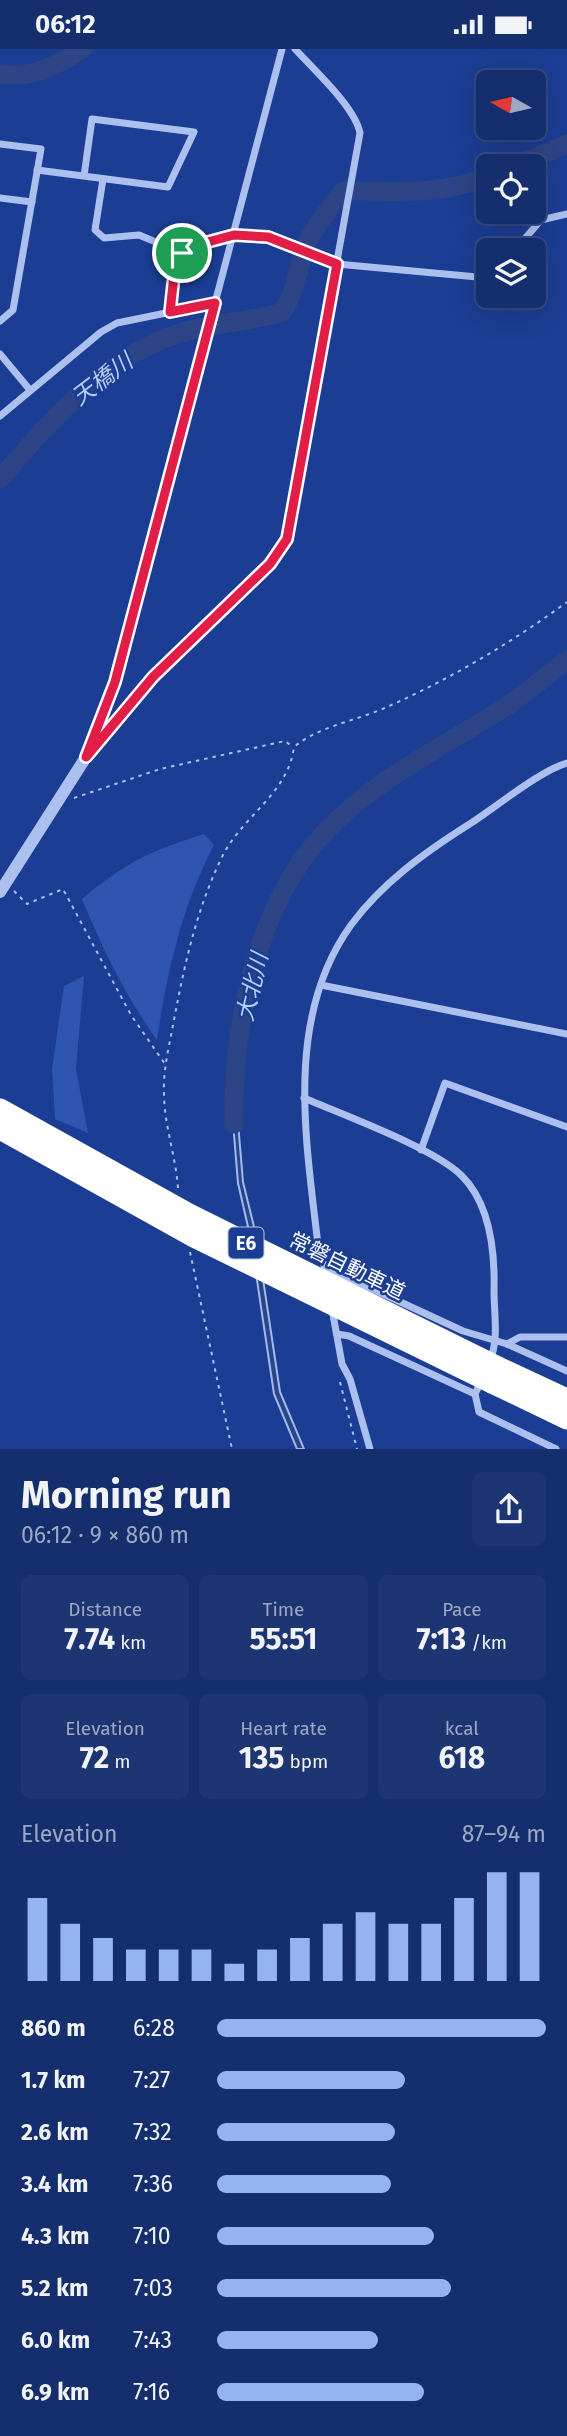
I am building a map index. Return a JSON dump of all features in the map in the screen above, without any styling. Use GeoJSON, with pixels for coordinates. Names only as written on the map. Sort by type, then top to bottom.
{"type":"FeatureCollection","features":[{"type":"Feature","properties":{"kind":"highway","name":"常磐自動車道"},"geometry":{"type":"LineString","coordinates":[[0,1109],[488,1381],[567,1399]]}},
{"type":"Feature","properties":{"kind":"highway","name":"常磐自動車道"},"geometry":{"type":"LineString","coordinates":[[0,1129],[194,1237],[567,1419]]}},
{"type":"Feature","properties":{"kind":"street"},"geometry":{"type":"LineString","coordinates":[[86,757],[115,682],[282,49]]}},
{"type":"Feature","properties":{"kind":"street"},"geometry":{"type":"LineString","coordinates":[[3,888],[86,757],[153,677],[281,552],[287,539],[360,133],[358,124],[348,110],[295,49]]}},
{"type":"Feature","properties":{"kind":"street"},"geometry":{"type":"LineString","coordinates":[[37,170],[168,187],[194,132],[92,119],[84,176]]}},
{"type":"Feature","properties":{"kind":"street"},"geometry":{"type":"LineString","coordinates":[[0,143],[41,149],[13,310],[0,321]]}},
{"type":"Feature","properties":{"kind":"street"},"geometry":{"type":"LineString","coordinates":[[103,179],[95,230],[104,238],[139,235],[182,253]]}},
{"type":"Feature","properties":{"kind":"street"},"geometry":{"type":"LineString","coordinates":[[0,198],[32,202]]}},
{"type":"Feature","properties":{"kind":"street"},"geometry":{"type":"LineString","coordinates":[[525,238],[541,220],[567,214]]}},
{"type":"Feature","properties":{"kind":"street"},"geometry":{"type":"LineString","coordinates":[[170,312],[176,257],[189,247],[234,235],[268,237],[337,264],[476,277]]}},
{"type":"Feature","properties":{"kind":"street"},"geometry":{"type":"LineString","coordinates":[[0,416],[102,332],[117,323],[215,303]]}},
{"type":"Feature","properties":{"kind":"street"},"geometry":{"type":"LineString","coordinates":[[0,354],[30,390]]}},
{"type":"Feature","properties":{"kind":"street"},"geometry":{"type":"LineString","coordinates":[[370,1449],[350,1379],[342,1364],[325,1267],[318,1247],[304,1098],[308,1043],[321,985],[352,925],[405,867],[567,763]]}},
{"type":"Feature","properties":{"kind":"street"},"geometry":{"type":"LineString","coordinates":[[321,985],[567,1034]]}},
{"type":"Feature","properties":{"kind":"street"},"geometry":{"type":"LineString","coordinates":[[421,1150],[445,1083],[567,1127]]}},
{"type":"Feature","properties":{"kind":"street"},"geometry":{"type":"LineString","coordinates":[[304,1098],[421,1150],[463,1176],[487,1221],[495,1270],[495,1342],[479,1412],[556,1449]]}},
{"type":"Feature","properties":{"kind":"street"},"geometry":{"type":"LineString","coordinates":[[325,1267],[463,1331],[507,1344],[567,1371]]}},
{"type":"Feature","properties":{"kind":"street"},"geometry":{"type":"LineString","coordinates":[[337,1334],[488,1381]]}},
{"type":"Feature","properties":{"kind":"street"},"geometry":{"type":"LineString","coordinates":[[507,1344],[520,1337],[567,1338]]}},
{"type":"Feature","properties":{"kind":"path"},"geometry":{"type":"LineString","coordinates":[[179,1195],[176,1159],[164,1095],[166,1065],[189,946],[223,854],[245,823],[279,788],[292,767],[294,747],[309,735],[387,707],[475,662],[567,602]]}},
{"type":"Feature","properties":{"kind":"path"},"geometry":{"type":"LineString","coordinates":[[57,804],[160,769],[285,741],[294,747]]}},
{"type":"Feature","properties":{"kind":"path"},"geometry":{"type":"LineString","coordinates":[[3,888],[27,904],[63,889],[131,1016],[166,1065]]}},
{"type":"Feature","properties":{"kind":"path"},"geometry":{"type":"LineString","coordinates":[[189,1247],[232,1449]]}},
{"type":"Feature","properties":{"kind":"path"},"geometry":{"type":"LineString","coordinates":[[339,1372],[357,1449]]}},
{"type":"Feature","properties":{"kind":"shaded area"},"geometry":{"type":"Polygon","coordinates":[[[204,834],[214,845],[193,892],[177,940],[157,1040],[115,972],[82,899],[139,859],[204,834]]]}},
{"type":"Feature","properties":{"kind":"shaded area"},"geometry":{"type":"Polygon","coordinates":[[[84,976],[76,1069],[88,1133],[55,1119],[52,1069],[64,986],[84,976]]]}},
{"type":"Feature","properties":{"kind":"shaded area"},"geometry":{"type":"Polygon","coordinates":[[[231,1098],[236,1099],[243,1182],[257,1239],[280,1392],[304,1449],[297,1449],[274,1394],[251,1240],[238,1183],[231,1098]]]}},
{"type":"Feature","properties":{"kind":"waterway"},"geometry":{"type":"LineString","coordinates":[[0,74],[23,75],[43,70],[83,49]]}},
{"type":"Feature","properties":{"kind":"waterway","name":"天橋川"},"geometry":{"type":"LineString","coordinates":[[543,154],[567,144]]}},
{"type":"Feature","properties":{"kind":"waterway","name":"天橋川"},"geometry":{"type":"LineString","coordinates":[[0,479],[83,391],[131,355],[158,341],[187,331],[282,312],[293,290],[307,243],[321,219],[343,191],[434,190],[476,181]]}},
{"type":"Feature","properties":{"kind":"waterway","name":"大北川"},"geometry":{"type":"LineString","coordinates":[[234,1124],[238,1047],[253,969],[265,931],[281,895],[301,862],[325,832],[365,796],[410,765],[512,703],[567,660]]}},
{"type":"Feature","properties":{"kind":"route"},"geometry":{"type":"LineString","coordinates":[[234,235],[268,237],[325,262],[337,264],[287,539],[281,552],[270,564],[153,677],[86,757],[115,682],[215,303],[170,312],[176,257],[182,253],[189,247],[234,235]]}}]}
